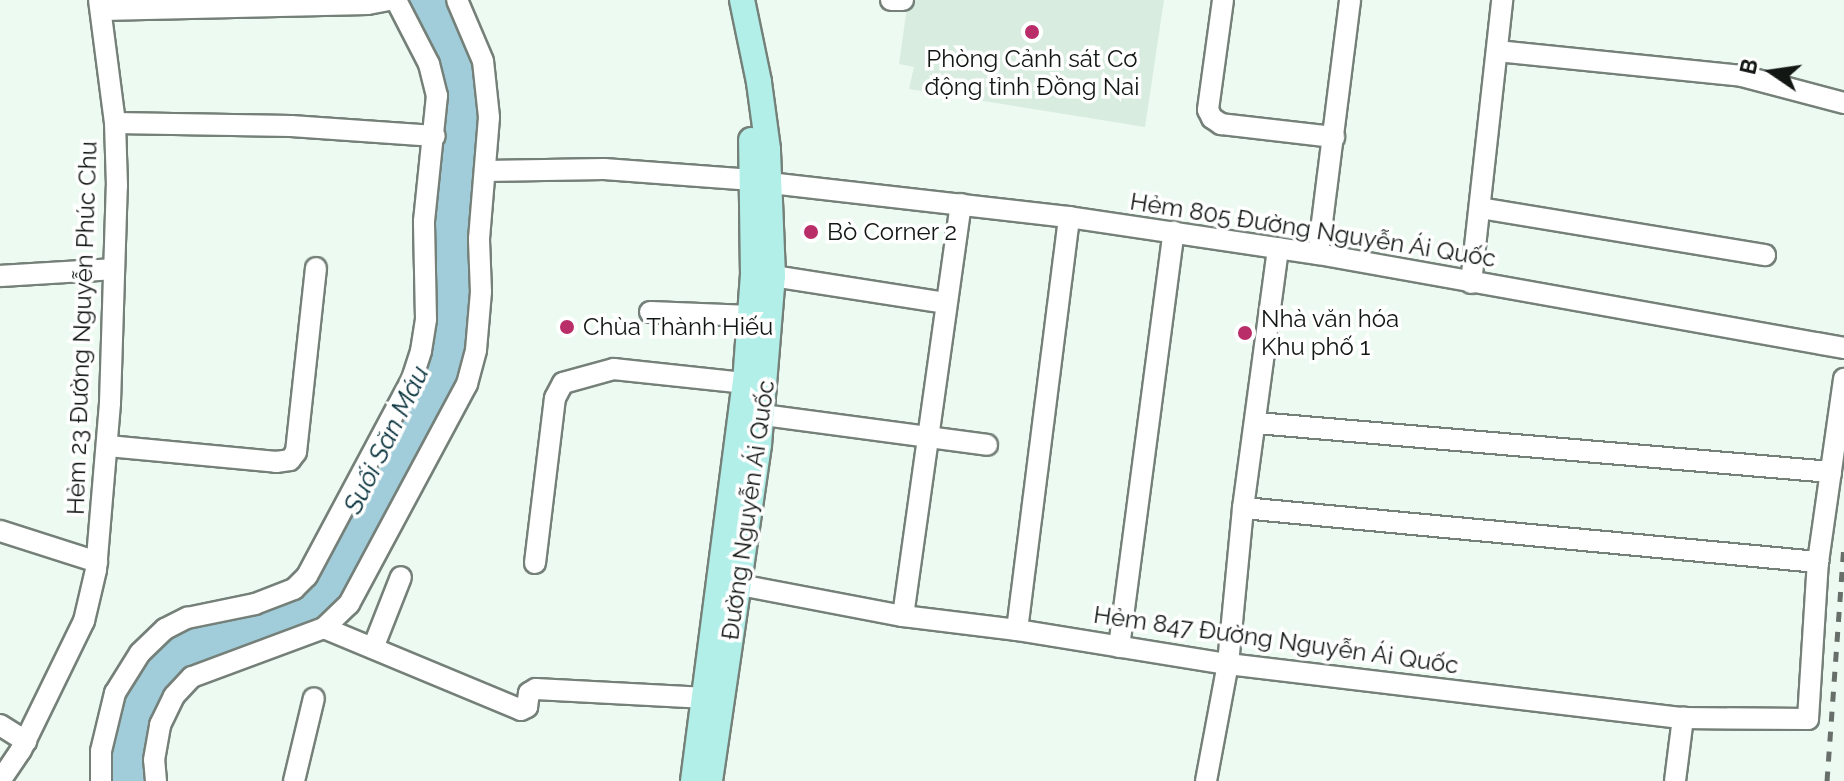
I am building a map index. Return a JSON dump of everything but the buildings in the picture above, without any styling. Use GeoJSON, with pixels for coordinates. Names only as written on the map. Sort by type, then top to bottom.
{"type":"FeatureCollection","features":[{"type":"Feature","properties":{"kind":"main road","name":"Đường Nguyễn Ái Quốc"},"geometry":{"type":"LineString","coordinates":[[710,781],[763,415],[773,276],[762,182],[725,0]]}},
{"type":"Feature","properties":{"kind":"main road","name":"Đường Nguyễn Ái Quốc"},"geometry":{"type":"LineString","coordinates":[[693,781],[745,383],[762,182],[759,82],[742,0]]}},
{"type":"Feature","properties":{"kind":"street"},"geometry":{"type":"LineString","coordinates":[[100,5],[368,4],[388,0]]}},
{"type":"Feature","properties":{"kind":"street"},"geometry":{"type":"LineString","coordinates":[[101,781],[101,751],[115,693],[140,653],[165,629],[187,618],[255,604],[294,589],[307,576],[412,379],[421,351],[426,319],[424,221],[437,96],[429,64],[396,0]]}},
{"type":"Feature","properties":{"kind":"street"},"geometry":{"type":"LineString","coordinates":[[156,781],[154,760],[160,725],[174,696],[192,677],[324,628],[349,604],[467,384],[476,350],[489,117],[483,61],[457,0]]}},
{"type":"Feature","properties":{"kind":"street"},"geometry":{"type":"LineString","coordinates":[[891,0],[903,0]]}},
{"type":"Feature","properties":{"kind":"street"},"geometry":{"type":"LineString","coordinates":[[1223,0],[1208,110],[1212,118],[1221,124],[1334,137]]}},
{"type":"Feature","properties":{"kind":"street"},"geometry":{"type":"LineString","coordinates":[[1318,254],[1350,0]]}},
{"type":"Feature","properties":{"kind":"street"},"geometry":{"type":"LineString","coordinates":[[1471,283],[1502,0]]}},
{"type":"Feature","properties":{"kind":"street","name":"Hẻm 23 Đường Nguyễn Phúc Chu"},"geometry":{"type":"LineString","coordinates":[[0,781],[26,741],[84,621],[97,562],[108,446],[115,123],[100,5]]}},
{"type":"Feature","properties":{"kind":"street"},"geometry":{"type":"LineString","coordinates":[[1497,51],[1742,76],[1844,103]]}},
{"type":"Feature","properties":{"kind":"street"},"geometry":{"type":"LineString","coordinates":[[115,123],[291,126],[435,136]]}},
{"type":"Feature","properties":{"kind":"street","name":"Hẻm 805 Đường Nguyễn Ái Quốc"},"geometry":{"type":"LineString","coordinates":[[485,171],[604,169],[762,182],[1069,217],[1318,254],[1844,348]]}},
{"type":"Feature","properties":{"kind":"street"},"geometry":{"type":"LineString","coordinates":[[903,616],[961,204]]}},
{"type":"Feature","properties":{"kind":"street"},"geometry":{"type":"LineString","coordinates":[[1480,208],[1765,255]]}},
{"type":"Feature","properties":{"kind":"street"},"geometry":{"type":"LineString","coordinates":[[1017,630],[1069,217]]}},
{"type":"Feature","properties":{"kind":"street"},"geometry":{"type":"LineString","coordinates":[[1119,647],[1174,232]]}},
{"type":"Feature","properties":{"kind":"street"},"geometry":{"type":"LineString","coordinates":[[1206,781],[1228,664],[1243,508],[1257,423],[1278,248]]}},
{"type":"Feature","properties":{"kind":"street"},"geometry":{"type":"LineString","coordinates":[[108,446],[276,462],[290,460],[296,452],[316,268]]}},
{"type":"Feature","properties":{"kind":"street"},"geometry":{"type":"LineString","coordinates":[[0,276],[114,269]]}},
{"type":"Feature","properties":{"kind":"street"},"geometry":{"type":"LineString","coordinates":[[773,276],[945,303]]}},
{"type":"Feature","properties":{"kind":"street"},"geometry":{"type":"LineString","coordinates":[[650,312],[751,316]]}},
{"type":"Feature","properties":{"kind":"street"},"geometry":{"type":"LineString","coordinates":[[535,563],[555,398],[563,383],[614,369],[745,383]]}},
{"type":"Feature","properties":{"kind":"street"},"geometry":{"type":"LineString","coordinates":[[1243,508],[1818,562],[1844,379]]}},
{"type":"Feature","properties":{"kind":"street"},"geometry":{"type":"LineString","coordinates":[[763,415],[987,445]]}},
{"type":"Feature","properties":{"kind":"street"},"geometry":{"type":"LineString","coordinates":[[1257,423],[1831,472]]}},
{"type":"Feature","properties":{"kind":"street"},"geometry":{"type":"LineString","coordinates":[[0,531],[97,562]]}},
{"type":"Feature","properties":{"kind":"street","name":"Hẻm 847 Đường Nguyễn Ái Quốc"},"geometry":{"type":"LineString","coordinates":[[740,585],[903,616],[1017,630],[1228,664],[1683,718],[1808,719],[1818,562]]}},
{"type":"Feature","properties":{"kind":"street"},"geometry":{"type":"LineString","coordinates":[[373,648],[401,577]]}},
{"type":"Feature","properties":{"kind":"street"},"geometry":{"type":"LineString","coordinates":[[324,628],[521,710],[527,707],[529,693],[536,689],[706,698]]}},
{"type":"Feature","properties":{"kind":"street"},"geometry":{"type":"LineString","coordinates":[[294,781],[314,698]]}},
{"type":"Feature","properties":{"kind":"street"},"geometry":{"type":"LineString","coordinates":[[1675,781],[1683,718]]}},
{"type":"Feature","properties":{"kind":"street"},"geometry":{"type":"LineString","coordinates":[[0,725],[26,741]]}},
{"type":"Feature","properties":{"kind":"shaded area","name":"Phòng Cảnh sát Cơ động tỉnh Đồng Nai"},"geometry":{"type":"Polygon","coordinates":[[[908,0],[1164,0],[1145,127],[909,89],[914,67],[899,64],[908,0]]]}},
{"type":"Feature","properties":{"kind":"water","name":"Suối Săn Máu"},"geometry":{"type":"Polygon","coordinates":[[[403,0],[451,0],[477,62],[483,117],[470,348],[461,382],[344,599],[320,623],[188,672],[149,781],[107,781],[108,755],[121,695],[145,657],[189,624],[296,594],[419,378],[430,222],[442,137],[403,0]]]}},
{"type":"Feature","properties":{"kind":"railway"},"geometry":{"type":"LineString","coordinates":[[1827,781],[1844,545]]}},
{"type":"Feature","properties":{"kind":"place","name":"Phòng Cảnh sát Cơ động tỉnh Đồng Nai"},"geometry":{"type":"Point","coordinates":[1032,32]}},
{"type":"Feature","properties":{"kind":"place","name":"Bò Corner 2"},"geometry":{"type":"Point","coordinates":[811,232]}},
{"type":"Feature","properties":{"kind":"place","name":"Chùa Thành Hiếu"},"geometry":{"type":"Point","coordinates":[567,327]}},
{"type":"Feature","properties":{"kind":"place","name":"Nhà văn hóa Khu phố 1"},"geometry":{"type":"Point","coordinates":[1245,333]}}]}
